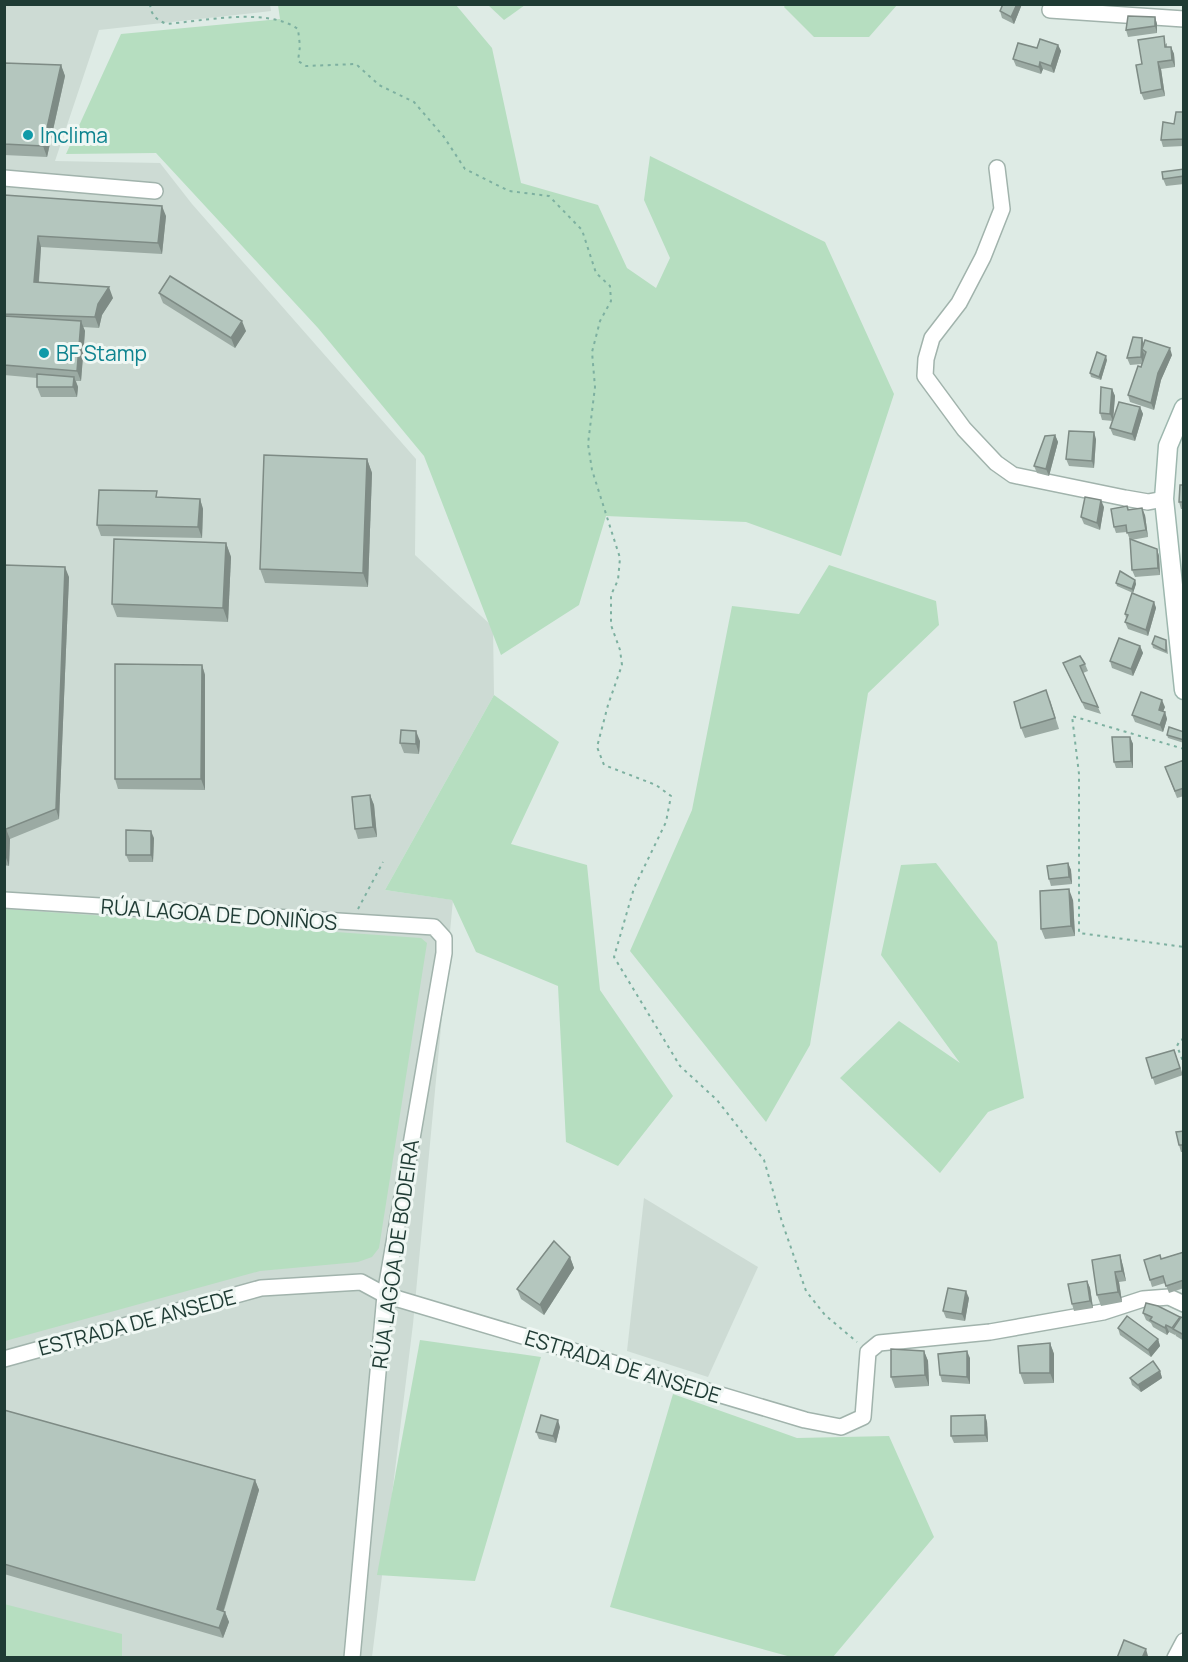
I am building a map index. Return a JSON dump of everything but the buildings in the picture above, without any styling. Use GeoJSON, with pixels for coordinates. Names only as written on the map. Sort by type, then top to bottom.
{"type":"FeatureCollection","features":[{"type":"Feature","properties":{"kind":"main road"},"geometry":{"type":"LineString","coordinates":[[1184,408],[1168,446],[1164,499],[1184,690]]}},
{"type":"Feature","properties":{"kind":"street"},"geometry":{"type":"LineString","coordinates":[[1050,10],[1184,19]]}},
{"type":"Feature","properties":{"kind":"street"},"geometry":{"type":"LineString","coordinates":[[997,168],[1002,209],[959,303],[932,338],[926,359],[926,376],[964,429],[996,463],[1013,475],[1148,502],[1164,499]]}},
{"type":"Feature","properties":{"kind":"street"},"geometry":{"type":"LineString","coordinates":[[4,178],[155,191]]}},
{"type":"Feature","properties":{"kind":"street","name":"RÚA LAGOA DE DONIÑOS"},"geometry":{"type":"LineString","coordinates":[[4,900],[434,927]]}},
{"type":"Feature","properties":{"kind":"street","name":"RÚA LAGOA DE BODEIRA"},"geometry":{"type":"LineString","coordinates":[[352,1658],[385,1295],[444,953],[444,938],[434,927]]}},
{"type":"Feature","properties":{"kind":"street","name":"ESTRADA DE ANSEDE"},"geometry":{"type":"LineString","coordinates":[[4,1359],[261,1288],[361,1282],[385,1295],[805,1420],[841,1427],[863,1417],[868,1352]]}},
{"type":"Feature","properties":{"kind":"street"},"geometry":{"type":"LineString","coordinates":[[868,1352],[879,1343],[990,1332],[1103,1312],[1143,1299],[1168,1297],[1184,1304]]}},
{"type":"Feature","properties":{"kind":"street"},"geometry":{"type":"LineString","coordinates":[[1175,1658],[1184,1641]]}},
{"type":"Feature","properties":{"kind":"path"},"geometry":{"type":"LineString","coordinates":[[150,4],[151,14],[167,24],[252,17],[288,22],[298,29],[300,46],[298,61],[306,66],[356,64],[379,85],[414,102],[444,137],[465,169],[509,191],[549,196],[582,230],[596,273],[610,286],[611,301],[600,321],[592,352],[595,387],[588,444],[592,470],[621,558],[618,580],[611,595],[611,625],[620,650],[622,665],[597,747],[604,765],[656,785],[670,796],[666,822],[634,888],[614,957],[680,1066],[717,1100],[764,1160],[806,1291],[825,1315],[868,1352]]}},
{"type":"Feature","properties":{"kind":"path"},"geometry":{"type":"LineString","coordinates":[[1184,749],[1072,716],[1079,774],[1079,933],[1184,947]]}},
{"type":"Feature","properties":{"kind":"path"},"geometry":{"type":"LineString","coordinates":[[350,922],[383,862]]}},
{"type":"Feature","properties":{"kind":"path"},"geometry":{"type":"LineString","coordinates":[[1184,1040],[1180,1040],[1177,1046],[1184,1064]]}},
{"type":"Feature","properties":{"kind":"shaded area"},"geometry":{"type":"Polygon","coordinates":[[[5,5],[270,5],[271,11],[99,30],[55,161],[160,163],[192,204],[416,459],[415,555],[493,627],[494,695],[385,890],[453,900],[413,1324],[372,1657],[5,1658],[5,5]]]}},
{"type":"Feature","properties":{"kind":"shaded area"},"geometry":{"type":"Polygon","coordinates":[[[644,1198],[758,1267],[708,1377],[627,1351],[644,1198]]]}},
{"type":"Feature","properties":{"kind":"green space"},"geometry":{"type":"Polygon","coordinates":[[[786,4],[897,5],[869,37],[814,37],[784,7],[786,4]]]}},
{"type":"Feature","properties":{"kind":"green space"},"geometry":{"type":"Polygon","coordinates":[[[278,5],[456,5],[492,48],[521,183],[598,205],[627,268],[656,288],[670,258],[644,200],[650,156],[825,242],[894,394],[841,556],[746,522],[606,516],[579,605],[501,655],[424,456],[318,328],[156,153],[66,154],[121,34],[280,19],[278,5]]]}},
{"type":"Feature","properties":{"kind":"green space"},"geometry":{"type":"Polygon","coordinates":[[[488,5],[525,5],[504,20],[488,5]]]}},
{"type":"Feature","properties":{"kind":"green space"},"geometry":{"type":"Polygon","coordinates":[[[829,565],[936,601],[939,625],[868,693],[810,1045],[766,1122],[630,951],[692,810],[732,606],[799,614],[829,565]]]}},
{"type":"Feature","properties":{"kind":"green space"},"geometry":{"type":"Polygon","coordinates":[[[494,695],[559,742],[511,844],[587,865],[600,990],[673,1096],[618,1166],[566,1142],[558,986],[476,952],[452,900],[385,890],[494,695]]]}},
{"type":"Feature","properties":{"kind":"green space"},"geometry":{"type":"Polygon","coordinates":[[[936,863],[997,942],[1024,1098],[988,1112],[940,1173],[840,1078],[899,1021],[960,1063],[881,955],[901,865],[936,863]]]}},
{"type":"Feature","properties":{"kind":"green space"},"geometry":{"type":"Polygon","coordinates":[[[5,909],[421,938],[427,943],[379,1248],[372,1257],[358,1262],[260,1271],[5,1341],[5,909]]]}},
{"type":"Feature","properties":{"kind":"green space"},"geometry":{"type":"Polygon","coordinates":[[[420,1340],[541,1357],[475,1581],[377,1575],[420,1340]]]}},
{"type":"Feature","properties":{"kind":"green space"},"geometry":{"type":"Polygon","coordinates":[[[673,1394],[797,1438],[889,1436],[934,1537],[833,1657],[791,1657],[610,1607],[673,1394]]]}},
{"type":"Feature","properties":{"kind":"green space"},"geometry":{"type":"Polygon","coordinates":[[[4,1604],[122,1634],[122,1657],[5,1657],[4,1604]]]}},
{"type":"Feature","properties":{"kind":"place","name":"Inclima"},"geometry":{"type":"Point","coordinates":[28,135]}},
{"type":"Feature","properties":{"kind":"place","name":"BF Stamp"},"geometry":{"type":"Point","coordinates":[44,353]}}]}
